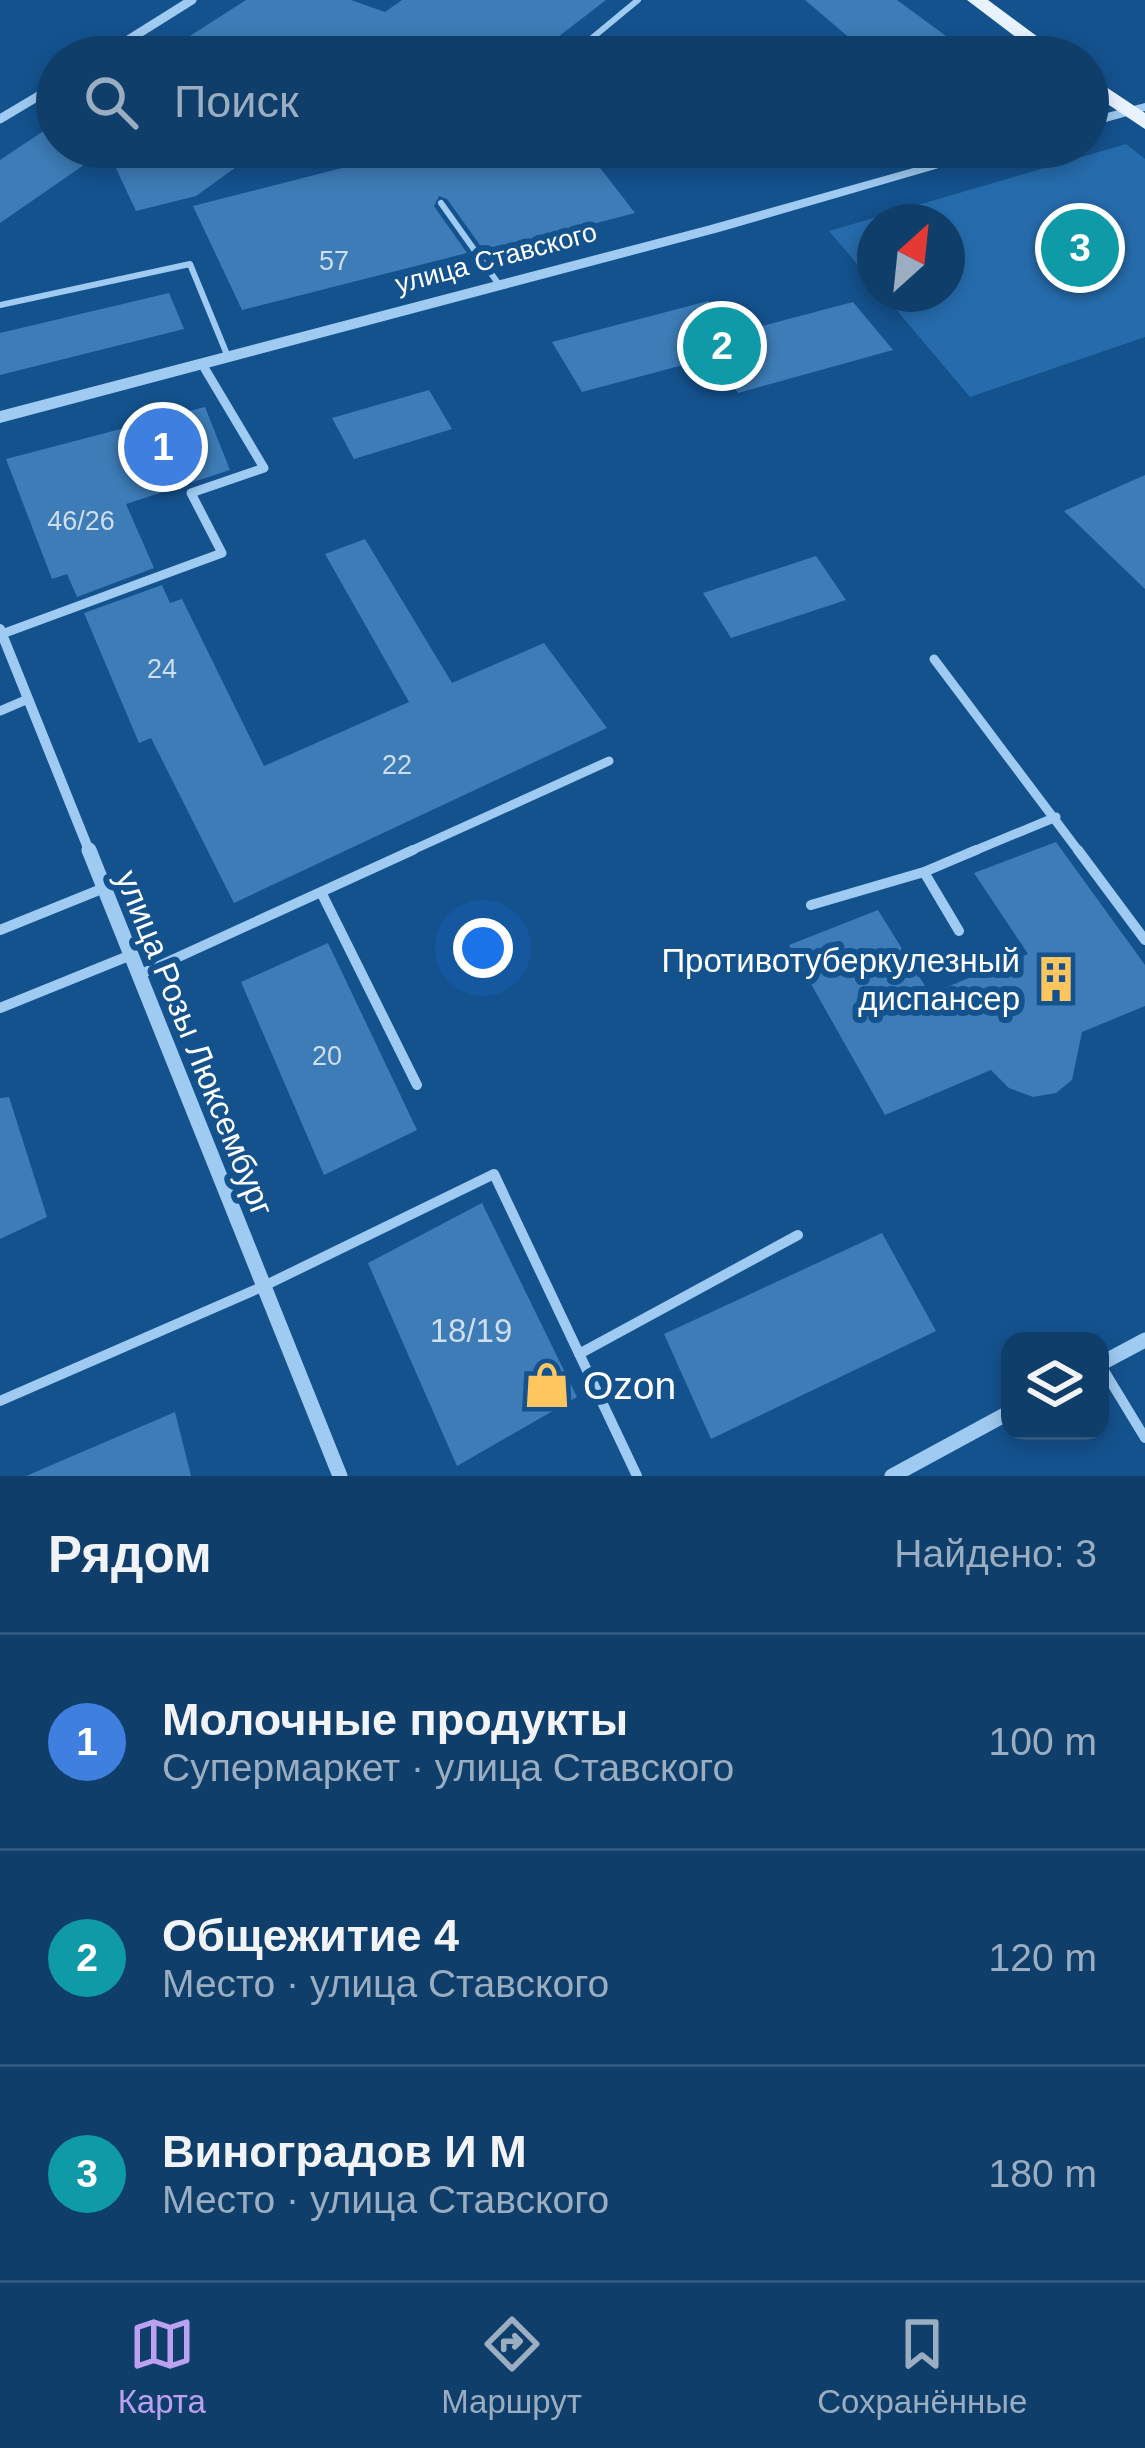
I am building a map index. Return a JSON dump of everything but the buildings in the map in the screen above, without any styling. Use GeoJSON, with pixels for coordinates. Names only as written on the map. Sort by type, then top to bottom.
{"type":"FeatureCollection","features":[{"type":"Feature","properties":{"kind":"main road"},"geometry":{"type":"LineString","coordinates":[[976,0],[1025,36]]}},
{"type":"Feature","properties":{"kind":"main road"},"geometry":{"type":"LineString","coordinates":[[1109,94],[1140,114]]}},
{"type":"Feature","properties":{"kind":"street"},"geometry":{"type":"LineString","coordinates":[[135,36],[192,0]]}},
{"type":"Feature","properties":{"kind":"street"},"geometry":{"type":"LineString","coordinates":[[0,119],[36,98]]}},
{"type":"Feature","properties":{"kind":"street"},"geometry":{"type":"LineString","coordinates":[[1109,119],[1140,114]]}},
{"type":"Feature","properties":{"kind":"street","name":"улица Ставского"},"geometry":{"type":"LineString","coordinates":[[0,417],[928,168]]}},
{"type":"Feature","properties":{"kind":"street","name":"улица Розы Люксембург"},"geometry":{"type":"LineString","coordinates":[[1,632],[340,1476]]}},
{"type":"Feature","properties":{"kind":"street"},"geometry":{"type":"LineString","coordinates":[[1109,1359],[1145,1340]]}},
{"type":"Feature","properties":{"kind":"street"},"geometry":{"type":"LineString","coordinates":[[897,1475],[1001,1417]]}},
{"type":"Feature","properties":{"kind":"lane"},"geometry":{"type":"LineString","coordinates":[[594,36],[638,0]]}},
{"type":"Feature","properties":{"kind":"lane"},"geometry":{"type":"LineString","coordinates":[[441,203],[500,286]]}},
{"type":"Feature","properties":{"kind":"lane"},"geometry":{"type":"LineString","coordinates":[[0,305],[190,264],[228,357]]}},
{"type":"Feature","properties":{"kind":"lane"},"geometry":{"type":"LineString","coordinates":[[1,632],[222,553],[191,493],[264,468],[202,364]]}},
{"type":"Feature","properties":{"kind":"lane"},"geometry":{"type":"LineString","coordinates":[[934,659],[1145,940]]}},
{"type":"Feature","properties":{"kind":"lane"},"geometry":{"type":"LineString","coordinates":[[0,711],[28,699]]}},
{"type":"Feature","properties":{"kind":"lane"},"geometry":{"type":"LineString","coordinates":[[139,976],[609,761]]}},
{"type":"Feature","properties":{"kind":"lane"},"geometry":{"type":"LineString","coordinates":[[811,905],[924,872],[1057,817]]}},
{"type":"Feature","properties":{"kind":"lane"},"geometry":{"type":"LineString","coordinates":[[924,872],[959,931]]}},
{"type":"Feature","properties":{"kind":"lane"},"geometry":{"type":"LineString","coordinates":[[0,930],[104,888]]}},
{"type":"Feature","properties":{"kind":"lane"},"geometry":{"type":"LineString","coordinates":[[321,892],[417,1085]]}},
{"type":"Feature","properties":{"kind":"lane"},"geometry":{"type":"LineString","coordinates":[[0,1008],[131,955]]}},
{"type":"Feature","properties":{"kind":"lane"},"geometry":{"type":"LineString","coordinates":[[0,1401],[264,1286],[494,1174],[637,1476]]}},
{"type":"Feature","properties":{"kind":"lane"},"geometry":{"type":"LineString","coordinates":[[579,1354],[798,1234]]}},
{"type":"Feature","properties":{"kind":"lane"},"geometry":{"type":"LineString","coordinates":[[1109,1379],[1145,1438]]}},
{"type":"Feature","properties":{"kind":"shaded area"},"geometry":{"type":"Polygon","coordinates":[[[1126,144],[1145,159],[1145,337],[970,397],[898,312],[965,312],[965,204],[921,204],[1044,168],[1109,168],[1109,149],[1126,144]]]}},
{"type":"Feature","properties":{"kind":"shaded area"},"geometry":{"type":"Polygon","coordinates":[[[857,223],[857,264],[829,231],[857,223]]]}},
{"type":"Feature","properties":{"kind":"place","name":"Виноградов И М"},"geometry":{"type":"Point","coordinates":[1080,248]}},
{"type":"Feature","properties":{"kind":"place","name":"Общежитие 4"},"geometry":{"type":"Point","coordinates":[722,346]}},
{"type":"Feature","properties":{"kind":"place","name":"Молочные продукты"},"geometry":{"type":"Point","coordinates":[163,447]}},
{"type":"Feature","properties":{"kind":"place","name":"Противотуберкулезный диспансер"},"geometry":{"type":"Point","coordinates":[1056,979]}},
{"type":"Feature","properties":{"kind":"place","name":"Ozon"},"geometry":{"type":"Point","coordinates":[547,1385]}}]}
